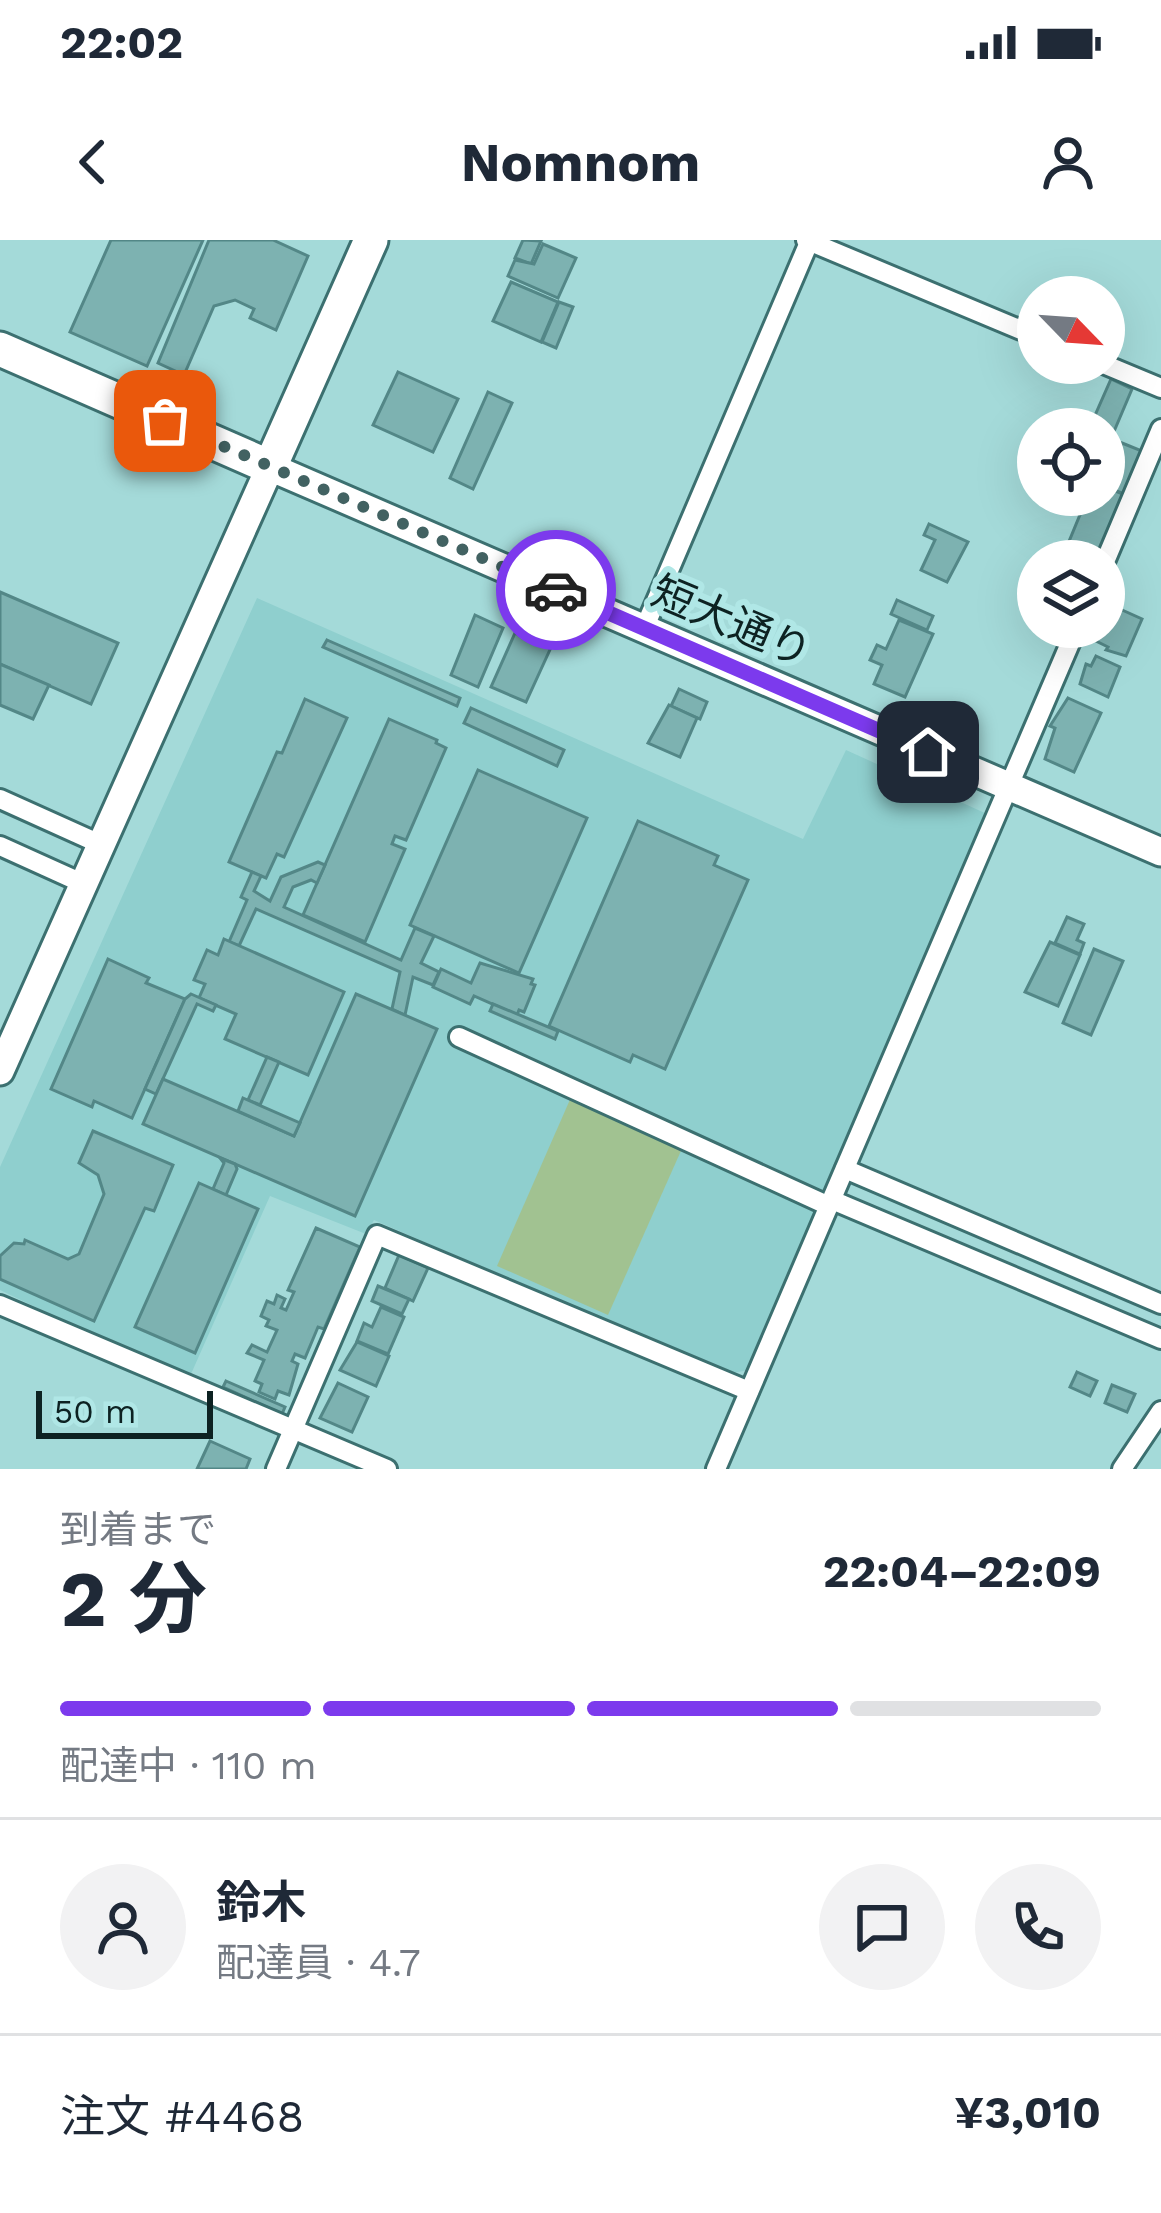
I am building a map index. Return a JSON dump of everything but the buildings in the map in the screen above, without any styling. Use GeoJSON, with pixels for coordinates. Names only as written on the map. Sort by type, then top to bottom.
{"type":"FeatureCollection","features":[{"type":"Feature","properties":{"kind":"highway"},"geometry":{"type":"LineString","coordinates":[[0,350],[270,466],[371,240]]}},
{"type":"Feature","properties":{"kind":"street"},"geometry":{"type":"LineString","coordinates":[[644,628],[808,240],[1017,328]]}},
{"type":"Feature","properties":{"kind":"street"},"geometry":{"type":"LineString","coordinates":[[1125,373],[1161,388]]}},
{"type":"Feature","properties":{"kind":"street"},"geometry":{"type":"LineString","coordinates":[[1114,540],[1161,429]]}},
{"type":"Feature","properties":{"kind":"street","name":"短大通り"},"geometry":{"type":"LineString","coordinates":[[270,466],[1161,852]]}},
{"type":"Feature","properties":{"kind":"street"},"geometry":{"type":"LineString","coordinates":[[0,1071],[270,466]]}},
{"type":"Feature","properties":{"kind":"street"},"geometry":{"type":"LineString","coordinates":[[716,1469],[1068,648]]}},
{"type":"Feature","properties":{"kind":"street"},"geometry":{"type":"LineString","coordinates":[[0,799],[92,862]]}},
{"type":"Feature","properties":{"kind":"street"},"geometry":{"type":"LineString","coordinates":[[0,846],[92,862]]}},
{"type":"Feature","properties":{"kind":"street"},"geometry":{"type":"LineString","coordinates":[[459,1037],[836,1189],[1161,1304]]}},
{"type":"Feature","properties":{"kind":"street"},"geometry":{"type":"LineString","coordinates":[[836,1189],[1161,1339]]}},
{"type":"Feature","properties":{"kind":"street"},"geometry":{"type":"LineString","coordinates":[[276,1469],[377,1235],[749,1391]]}},
{"type":"Feature","properties":{"kind":"street"},"geometry":{"type":"LineString","coordinates":[[0,1306],[387,1469]]}},
{"type":"Feature","properties":{"kind":"street"},"geometry":{"type":"LineString","coordinates":[[1123,1469],[1161,1411]]}},
{"type":"Feature","properties":{"kind":"shaded area"},"geometry":{"type":"Polygon","coordinates":[[[257,598],[803,839],[846,750],[987,814],[749,1370],[727,1374],[374,1220],[366,1234],[270,1196],[191,1374],[100,1338],[0,1290],[0,1167],[257,598]]]}},
{"type":"Feature","properties":{"kind":"green space"},"geometry":{"type":"Polygon","coordinates":[[[572,1095],[684,1144],[608,1315],[497,1266],[572,1095]]]}},
{"type":"Feature","properties":{"kind":"way so far"},"geometry":{"type":"LineString","coordinates":[[165,421],[556,590]]}},
{"type":"Feature","properties":{"kind":"route"},"geometry":{"type":"LineString","coordinates":[[556,590],[928,752]]}}]}
